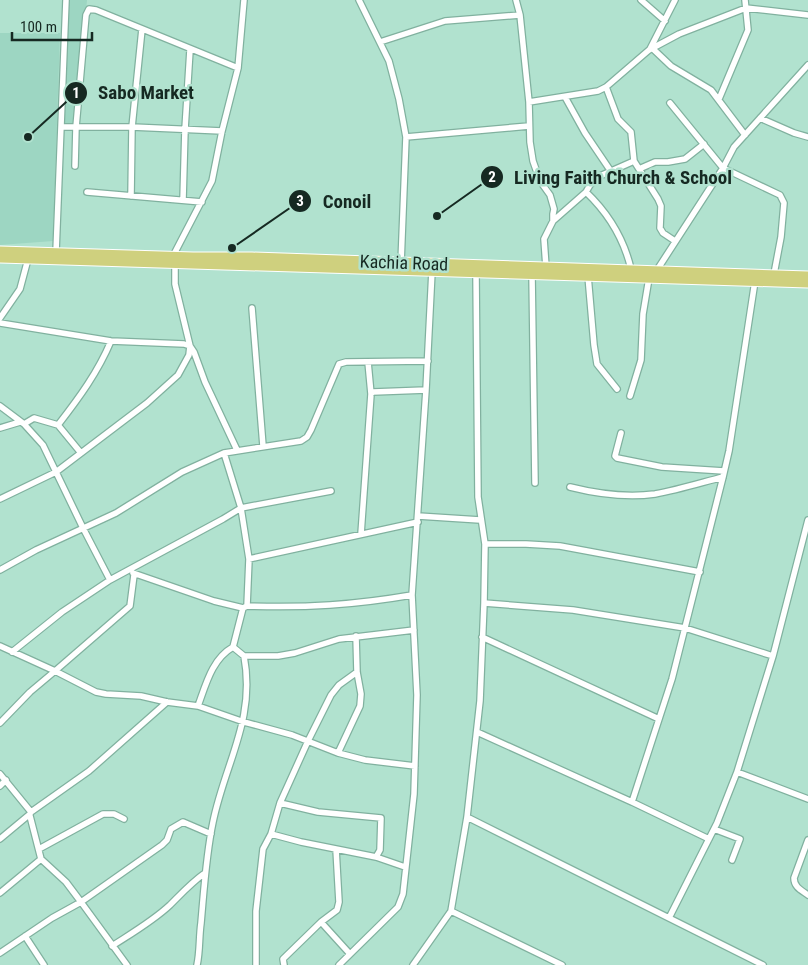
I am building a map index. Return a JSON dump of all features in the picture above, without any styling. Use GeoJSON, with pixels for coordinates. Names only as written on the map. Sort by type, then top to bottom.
{"type":"FeatureCollection","features":[{"type":"Feature","properties":{"kind":"highway","name":"Kachia Road"},"geometry":{"type":"LineString","coordinates":[[0,251],[56,252],[193,261],[432,271],[808,283]]}},
{"type":"Feature","properties":{"kind":"highway","name":"Kachia Road"},"geometry":{"type":"LineString","coordinates":[[193,261],[252,257],[808,276]]}},
{"type":"Feature","properties":{"kind":"highway","name":"Kachia Road"},"geometry":{"type":"LineString","coordinates":[[0,258],[174,260]]}},
{"type":"Feature","properties":{"kind":"street"},"geometry":{"type":"LineString","coordinates":[[56,252],[66,0]]}},
{"type":"Feature","properties":{"kind":"street"},"geometry":{"type":"LineString","coordinates":[[0,499],[56,472],[147,403],[178,375],[189,355],[190,346],[176,284],[174,260],[212,181],[238,68],[244,0]]}},
{"type":"Feature","properties":{"kind":"street"},"geometry":{"type":"LineString","coordinates":[[516,0],[520,15],[533,161],[540,181],[550,195],[554,209],[552,214],[554,221]]}},
{"type":"Feature","properties":{"kind":"street"},"geometry":{"type":"LineString","coordinates":[[642,0],[665,21]]}},
{"type":"Feature","properties":{"kind":"street"},"geometry":{"type":"LineString","coordinates":[[650,49],[675,0]]}},
{"type":"Feature","properties":{"kind":"street"},"geometry":{"type":"LineString","coordinates":[[718,98],[746,38],[748,30],[745,0]]}},
{"type":"Feature","properties":{"kind":"street"},"geometry":{"type":"LineString","coordinates":[[361,1],[388,61],[399,99],[406,137],[401,263]]}},
{"type":"Feature","properties":{"kind":"street"},"geometry":{"type":"LineString","coordinates":[[529,102],[565,97],[606,88],[650,49],[679,34],[746,8],[808,15]]}},
{"type":"Feature","properties":{"kind":"street"},"geometry":{"type":"LineString","coordinates":[[75,166],[76,127],[87,10],[96,10],[238,68]]}},
{"type":"Feature","properties":{"kind":"street"},"geometry":{"type":"LineString","coordinates":[[380,42],[445,22],[520,15]]}},
{"type":"Feature","properties":{"kind":"street"},"geometry":{"type":"LineString","coordinates":[[131,196],[132,127],[142,29]]}},
{"type":"Feature","properties":{"kind":"street"},"geometry":{"type":"LineString","coordinates":[[650,49],[671,66],[701,82],[711,90],[745,135]]}},
{"type":"Feature","properties":{"kind":"street"},"geometry":{"type":"LineString","coordinates":[[184,200],[185,130],[190,50]]}},
{"type":"Feature","properties":{"kind":"street"},"geometry":{"type":"LineString","coordinates":[[657,270],[723,168],[734,147],[808,65]]}},
{"type":"Feature","properties":{"kind":"street"},"geometry":{"type":"LineString","coordinates":[[606,88],[618,119],[631,132],[634,161],[661,206],[660,228],[663,233],[676,241]]}},
{"type":"Feature","properties":{"kind":"street"},"geometry":{"type":"LineString","coordinates":[[565,97],[610,170]]}},
{"type":"Feature","properties":{"kind":"street"},"geometry":{"type":"LineString","coordinates":[[670,103],[723,168],[780,194],[783,198],[781,236],[774,274]]}},
{"type":"Feature","properties":{"kind":"street"},"geometry":{"type":"LineString","coordinates":[[760,118],[794,134],[808,137]]}},
{"type":"Feature","properties":{"kind":"street"},"geometry":{"type":"LineString","coordinates":[[406,137],[529,126]]}},
{"type":"Feature","properties":{"kind":"street"},"geometry":{"type":"LineString","coordinates":[[62,127],[132,127],[222,131]]}},
{"type":"Feature","properties":{"kind":"street"},"geometry":{"type":"LineString","coordinates":[[639,169],[655,162],[685,159],[704,144]]}},
{"type":"Feature","properties":{"kind":"street"},"geometry":{"type":"LineString","coordinates":[[546,268],[544,239],[554,221],[586,192],[594,180],[610,170],[634,161]]}},
{"type":"Feature","properties":{"kind":"street"},"geometry":{"type":"LineString","coordinates":[[87,192],[202,202]]}},
{"type":"Feature","properties":{"kind":"street"},"geometry":{"type":"LineString","coordinates":[[586,192],[612,222],[622,242],[631,269]]}},
{"type":"Feature","properties":{"kind":"street"},"geometry":{"type":"LineString","coordinates":[[0,318],[20,289],[28,259]]}},
{"type":"Feature","properties":{"kind":"street"},"geometry":{"type":"LineString","coordinates":[[339,965],[398,907],[406,867],[414,794],[417,695],[412,595],[428,361],[432,271]]}},
{"type":"Feature","properties":{"kind":"street"},"geometry":{"type":"LineString","coordinates":[[413,965],[451,912],[467,817],[480,701],[484,603],[484,544],[480,520],[476,398],[476,272]]}},
{"type":"Feature","properties":{"kind":"street"},"geometry":{"type":"LineString","coordinates":[[532,274],[535,483]]}},
{"type":"Feature","properties":{"kind":"street"},"geometry":{"type":"LineString","coordinates":[[588,276],[597,364],[617,389]]}},
{"type":"Feature","properties":{"kind":"street"},"geometry":{"type":"LineString","coordinates":[[630,396],[641,360],[643,314],[649,278]]}},
{"type":"Feature","properties":{"kind":"street"},"geometry":{"type":"LineString","coordinates":[[632,802],[672,679],[724,474],[755,281]]}},
{"type":"Feature","properties":{"kind":"street"},"geometry":{"type":"LineString","coordinates":[[252,308],[263,446]]}},
{"type":"Feature","properties":{"kind":"street"},"geometry":{"type":"LineString","coordinates":[[0,323],[111,340],[184,344],[190,346],[237,450]]}},
{"type":"Feature","properties":{"kind":"street"},"geometry":{"type":"LineString","coordinates":[[58,425],[84,392],[102,361],[111,340]]}},
{"type":"Feature","properties":{"kind":"street"},"geometry":{"type":"LineString","coordinates":[[0,570],[116,513],[182,472],[224,453],[301,441],[307,437],[339,364],[346,362],[428,361]]}},
{"type":"Feature","properties":{"kind":"street"},"geometry":{"type":"LineString","coordinates":[[361,534],[371,394],[368,362]]}},
{"type":"Feature","properties":{"kind":"street"},"geometry":{"type":"LineString","coordinates":[[371,394],[374,392],[426,390]]}},
{"type":"Feature","properties":{"kind":"street"},"geometry":{"type":"LineString","coordinates":[[0,406],[22,423],[43,445],[110,580]]}},
{"type":"Feature","properties":{"kind":"street"},"geometry":{"type":"LineString","coordinates":[[0,428],[34,418],[58,425],[81,453]]}},
{"type":"Feature","properties":{"kind":"street"},"geometry":{"type":"LineString","coordinates":[[621,433],[615,456],[617,458],[662,467],[724,474]]}},
{"type":"Feature","properties":{"kind":"street"},"geometry":{"type":"LineString","coordinates":[[198,706],[212,669],[222,655],[233,647],[245,607],[249,559],[241,508],[224,453]]}},
{"type":"Feature","properties":{"kind":"street"},"geometry":{"type":"LineString","coordinates":[[570,487],[593,493],[624,496],[654,494],[724,474]]}},
{"type":"Feature","properties":{"kind":"street"},"geometry":{"type":"LineString","coordinates":[[12,652],[62,612],[110,580],[132,572],[241,508],[331,491]]}},
{"type":"Feature","properties":{"kind":"street"},"geometry":{"type":"LineString","coordinates":[[249,559],[418,519],[480,520]]}},
{"type":"Feature","properties":{"kind":"street"},"geometry":{"type":"LineString","coordinates":[[669,918],[714,829],[737,772],[773,656],[808,520]]}},
{"type":"Feature","properties":{"kind":"street"},"geometry":{"type":"LineString","coordinates":[[484,544],[560,546],[700,572]]}},
{"type":"Feature","properties":{"kind":"street"},"geometry":{"type":"LineString","coordinates":[[132,572],[214,601],[245,607],[334,606],[412,595]]}},
{"type":"Feature","properties":{"kind":"street"},"geometry":{"type":"LineString","coordinates":[[0,723],[30,692],[130,606],[132,572]]}},
{"type":"Feature","properties":{"kind":"street"},"geometry":{"type":"LineString","coordinates":[[484,603],[573,610],[686,628],[773,656]]}},
{"type":"Feature","properties":{"kind":"street"},"geometry":{"type":"LineString","coordinates":[[233,647],[244,656],[278,656],[295,653],[339,639],[414,630]]}},
{"type":"Feature","properties":{"kind":"street"},"geometry":{"type":"LineString","coordinates":[[338,753],[360,706],[361,694],[357,672],[356,636]]}},
{"type":"Feature","properties":{"kind":"street"},"geometry":{"type":"LineString","coordinates":[[482,637],[659,719]]}},
{"type":"Feature","properties":{"kind":"street"},"geometry":{"type":"LineString","coordinates":[[1,649],[55,671],[96,692],[115,696],[141,696],[198,706],[244,722],[284,732],[338,753],[365,760],[415,766]]}},
{"type":"Feature","properties":{"kind":"street"},"geometry":{"type":"LineString","coordinates":[[196,965],[205,873],[211,834],[244,722],[248,687],[244,656]]}},
{"type":"Feature","properties":{"kind":"street"},"geometry":{"type":"LineString","coordinates":[[256,965],[256,911],[264,849],[271,834],[280,802],[332,695],[339,685],[357,672]]}},
{"type":"Feature","properties":{"kind":"street"},"geometry":{"type":"LineString","coordinates":[[0,839],[30,814],[89,771],[167,702]]}},
{"type":"Feature","properties":{"kind":"street"},"geometry":{"type":"LineString","coordinates":[[477,732],[709,839]]}},
{"type":"Feature","properties":{"kind":"street"},"geometry":{"type":"LineString","coordinates":[[737,772],[808,799]]}},
{"type":"Feature","properties":{"kind":"street"},"geometry":{"type":"LineString","coordinates":[[0,774],[30,814],[42,859],[66,882],[127,965]]}},
{"type":"Feature","properties":{"kind":"street"},"geometry":{"type":"LineString","coordinates":[[0,786],[6,780]]}},
{"type":"Feature","properties":{"kind":"street"},"geometry":{"type":"LineString","coordinates":[[280,802],[318,812],[381,818],[380,850],[376,857]]}},
{"type":"Feature","properties":{"kind":"street"},"geometry":{"type":"LineString","coordinates":[[39,848],[103,814],[114,814],[124,819]]}},
{"type":"Feature","properties":{"kind":"street"},"geometry":{"type":"LineString","coordinates":[[467,817],[763,965]]}},
{"type":"Feature","properties":{"kind":"street"},"geometry":{"type":"LineString","coordinates":[[0,953],[52,918],[81,902],[162,846],[167,840],[171,829],[183,822],[211,834]]}},
{"type":"Feature","properties":{"kind":"street"},"geometry":{"type":"LineString","coordinates":[[714,829],[740,840],[732,860]]}},
{"type":"Feature","properties":{"kind":"street"},"geometry":{"type":"LineString","coordinates":[[271,834],[376,857],[406,867]]}},
{"type":"Feature","properties":{"kind":"street"},"geometry":{"type":"LineString","coordinates":[[808,840],[794,878],[796,886],[808,895]]}},
{"type":"Feature","properties":{"kind":"street"},"geometry":{"type":"LineString","coordinates":[[284,965],[283,959],[321,922],[337,910],[339,902],[336,849]]}},
{"type":"Feature","properties":{"kind":"street"},"geometry":{"type":"LineString","coordinates":[[0,893],[42,859]]}},
{"type":"Feature","properties":{"kind":"street"},"geometry":{"type":"LineString","coordinates":[[112,946],[151,920],[170,905],[191,883],[205,873]]}},
{"type":"Feature","properties":{"kind":"street"},"geometry":{"type":"LineString","coordinates":[[451,912],[562,965]]}},
{"type":"Feature","properties":{"kind":"street"},"geometry":{"type":"LineString","coordinates":[[321,922],[350,954]]}},
{"type":"Feature","properties":{"kind":"street"},"geometry":{"type":"LineString","coordinates":[[25,936],[44,965]]}},
{"type":"Feature","properties":{"kind":"shaded area"},"geometry":{"type":"Polygon","coordinates":[[[67,0],[87,0],[75,126],[63,126],[67,0]]]}},
{"type":"Feature","properties":{"kind":"shaded area"},"geometry":{"type":"Polygon","coordinates":[[[0,33],[60,33],[53,241],[0,245],[0,33]]]}},
{"type":"Feature","properties":{"kind":"place","name":"Sabo Market"},"geometry":{"type":"Point","coordinates":[28,137]}},
{"type":"Feature","properties":{"kind":"place","name":"Living Faith Church & School"},"geometry":{"type":"Point","coordinates":[437,216]}},
{"type":"Feature","properties":{"kind":"place","name":"Conoil"},"geometry":{"type":"Point","coordinates":[232,248]}}]}
